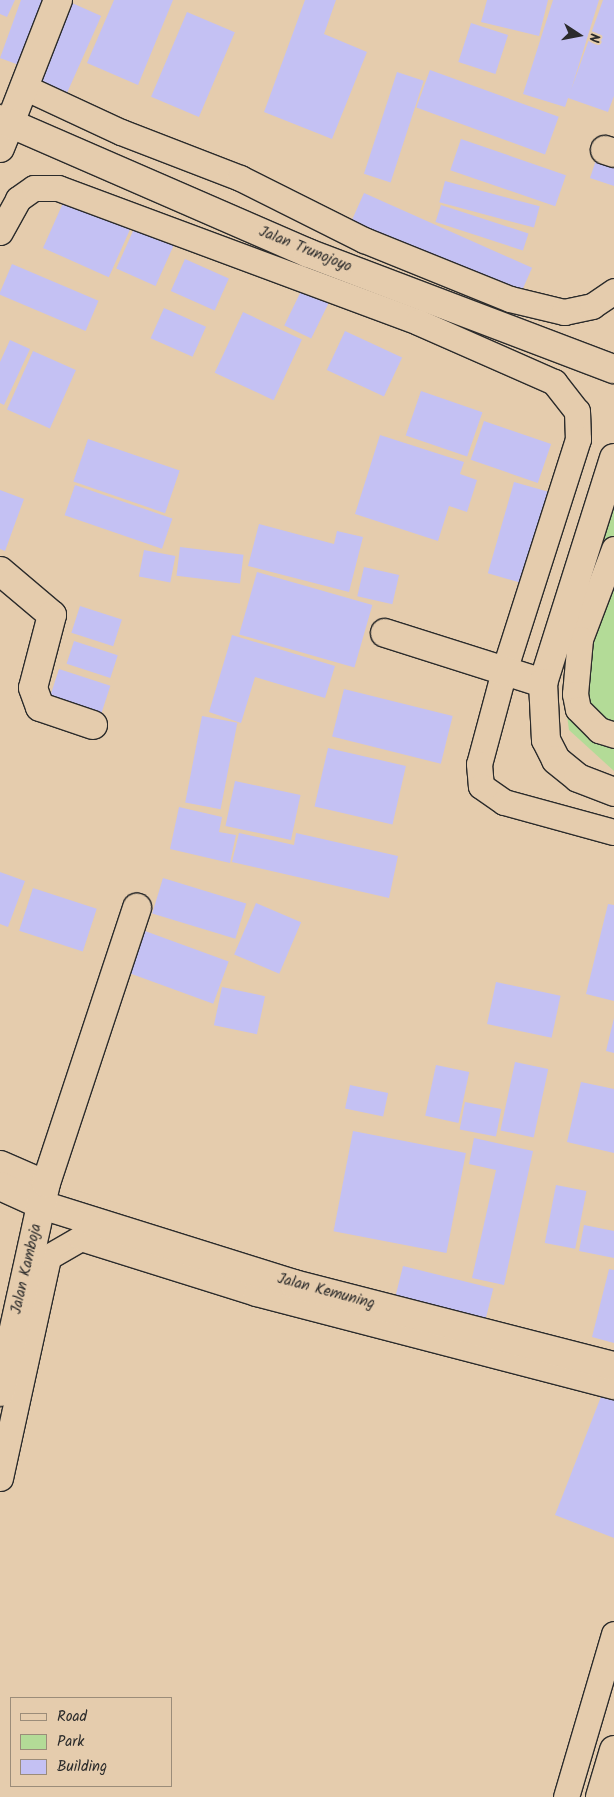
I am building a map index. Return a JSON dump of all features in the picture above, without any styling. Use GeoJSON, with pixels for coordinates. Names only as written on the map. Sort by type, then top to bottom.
{"type":"FeatureCollection","features":[{"type":"Feature","properties":{"kind":"main road"},"geometry":{"type":"LineString","coordinates":[[0,148],[5,121],[24,88],[58,0]]}},
{"type":"Feature","properties":{"kind":"main road","name":"Jalan Trunojoyo"},"geometry":{"type":"LineString","coordinates":[[5,121],[308,253],[614,369]]}},
{"type":"Feature","properties":{"kind":"main road"},"geometry":{"type":"LineString","coordinates":[[614,458],[543,683],[546,740],[556,760],[578,778],[614,792]]}},
{"type":"Feature","properties":{"kind":"main road"},"geometry":{"type":"LineString","coordinates":[[0,571],[52,615],[33,688],[40,707],[93,725]]}},
{"type":"Feature","properties":{"kind":"main road"},"geometry":{"type":"LineString","coordinates":[[385,633],[543,683]]}},
{"type":"Feature","properties":{"kind":"main road","name":"Jalan Kamboja"},"geometry":{"type":"LineString","coordinates":[[0,1392],[44,1194],[137,908]]}},
{"type":"Feature","properties":{"kind":"main road","name":"Jalan Kemuning"},"geometry":{"type":"LineString","coordinates":[[0,1186],[44,1194],[294,1284],[614,1366]]}},
{"type":"Feature","properties":{"kind":"main road"},"geometry":{"type":"LineString","coordinates":[[600,1797],[614,1750]]}},
{"type":"Feature","properties":{"kind":"street"},"geometry":{"type":"LineString","coordinates":[[24,88],[121,132],[240,178],[364,240],[510,299],[564,312],[592,306],[614,291]]}},
{"type":"Feature","properties":{"kind":"street"},"geometry":{"type":"LineString","coordinates":[[0,232],[18,199],[34,188],[58,188],[418,322],[554,382],[577,411],[578,439],[504,672],[479,764],[481,786],[504,802],[614,832]]}},
{"type":"Feature","properties":{"kind":"street"},"geometry":{"type":"LineString","coordinates":[[614,550],[580,639],[575,694],[578,709],[599,730],[614,735]]}},
{"type":"Feature","properties":{"kind":"street"},"geometry":{"type":"LineString","coordinates":[[0,1163],[44,1194]]}},
{"type":"Feature","properties":{"kind":"street"},"geometry":{"type":"LineString","coordinates":[[0,1478],[48,1257],[81,1238],[256,1293],[614,1386]]}},
{"type":"Feature","properties":{"kind":"street"},"geometry":{"type":"LineString","coordinates":[[566,1797],[614,1634]]}},
{"type":"Feature","properties":{"kind":"green space"},"geometry":{"type":"Polygon","coordinates":[[[614,493],[614,771],[569,730],[565,701],[565,647],[614,493]]]}},
{"type":"Feature","properties":{"kind":"building"},"geometry":{"type":"Polygon","coordinates":[[[0,0],[15,0],[7,17],[0,14],[0,0]]]}},
{"type":"Feature","properties":{"kind":"building"},"geometry":{"type":"Polygon","coordinates":[[[21,0],[52,0],[27,68],[0,58],[21,0]]]}},
{"type":"Feature","properties":{"kind":"building"},"geometry":{"type":"Polygon","coordinates":[[[114,0],[173,0],[138,85],[87,63],[114,0]]]}},
{"type":"Feature","properties":{"kind":"building"},"geometry":{"type":"Polygon","coordinates":[[[305,0],[336,0],[324,34],[367,52],[332,139],[264,112],[305,0]]]}},
{"type":"Feature","properties":{"kind":"building"},"geometry":{"type":"Polygon","coordinates":[[[487,0],[548,0],[539,36],[481,22],[487,0]]]}},
{"type":"Feature","properties":{"kind":"building"},"geometry":{"type":"Polygon","coordinates":[[[553,0],[599,0],[571,90],[603,0],[614,0],[614,96],[608,112],[568,98],[565,107],[523,94],[553,0]]]}},
{"type":"Feature","properties":{"kind":"building"},"geometry":{"type":"Polygon","coordinates":[[[72,3],[101,16],[65,98],[35,85],[72,3]]]}},
{"type":"Feature","properties":{"kind":"building"},"geometry":{"type":"Polygon","coordinates":[[[187,12],[235,32],[199,117],[151,97],[187,12]]]}},
{"type":"Feature","properties":{"kind":"building"},"geometry":{"type":"Polygon","coordinates":[[[471,23],[508,35],[495,74],[458,62],[471,23]]]}},
{"type":"Feature","properties":{"kind":"building"},"geometry":{"type":"Polygon","coordinates":[[[430,70],[559,117],[545,154],[416,108],[430,70]]]}},
{"type":"Feature","properties":{"kind":"building"},"geometry":{"type":"Polygon","coordinates":[[[397,72],[424,81],[391,182],[364,174],[397,72]]]}},
{"type":"Feature","properties":{"kind":"building"},"geometry":{"type":"Polygon","coordinates":[[[461,139],[566,175],[555,206],[450,170],[461,139]]]}},
{"type":"Feature","properties":{"kind":"building"},"geometry":{"type":"Polygon","coordinates":[[[598,154],[614,159],[614,186],[590,178],[598,154]]]}},
{"type":"Feature","properties":{"kind":"building"},"geometry":{"type":"Polygon","coordinates":[[[445,181],[540,206],[534,228],[439,202],[445,181]]]}},
{"type":"Feature","properties":{"kind":"building"},"geometry":{"type":"Polygon","coordinates":[[[364,193],[532,268],[518,299],[350,224],[364,193]]]}},
{"type":"Feature","properties":{"kind":"building"},"geometry":{"type":"Polygon","coordinates":[[[67,194],[133,223],[109,277],[43,248],[67,194]]]}},
{"type":"Feature","properties":{"kind":"building"},"geometry":{"type":"Polygon","coordinates":[[[441,205],[528,233],[523,251],[435,222],[441,205]]]}},
{"type":"Feature","properties":{"kind":"building"},"geometry":{"type":"Polygon","coordinates":[[[137,222],[176,239],[156,286],[116,269],[137,222]]]}},
{"type":"Feature","properties":{"kind":"building"},"geometry":{"type":"Polygon","coordinates":[[[185,259],[229,279],[215,310],[171,291],[185,259]]]}},
{"type":"Feature","properties":{"kind":"building"},"geometry":{"type":"Polygon","coordinates":[[[12,264],[99,301],[86,331],[0,295],[12,264]]]}},
{"type":"Feature","properties":{"kind":"building"},"geometry":{"type":"Polygon","coordinates":[[[304,285],[331,298],[311,339],[284,325],[304,285]]]}},
{"type":"Feature","properties":{"kind":"building"},"geometry":{"type":"Polygon","coordinates":[[[164,308],[206,327],[193,357],[151,338],[164,308]]]}},
{"type":"Feature","properties":{"kind":"building"},"geometry":{"type":"Polygon","coordinates":[[[243,312],[302,339],[274,400],[215,373],[243,312]]]}},
{"type":"Feature","properties":{"kind":"building"},"geometry":{"type":"Polygon","coordinates":[[[345,331],[402,358],[384,397],[327,370],[345,331]]]}},
{"type":"Feature","properties":{"kind":"building"},"geometry":{"type":"Polygon","coordinates":[[[10,340],[30,349],[4,405],[0,403],[0,362],[10,340]]]}},
{"type":"Feature","properties":{"kind":"building"},"geometry":{"type":"Polygon","coordinates":[[[33,351],[76,370],[50,429],[7,409],[33,351]]]}},
{"type":"Feature","properties":{"kind":"building"},"geometry":{"type":"Polygon","coordinates":[[[421,391],[482,412],[467,457],[406,435],[421,391]]]}},
{"type":"Feature","properties":{"kind":"building"},"geometry":{"type":"Polygon","coordinates":[[[484,421],[551,444],[538,483],[471,460],[484,421]]]}},
{"type":"Feature","properties":{"kind":"building"},"geometry":{"type":"Polygon","coordinates":[[[380,435],[464,462],[460,474],[477,480],[467,512],[449,506],[438,541],[355,514],[380,435]]]}},
{"type":"Feature","properties":{"kind":"building"},"geometry":{"type":"Polygon","coordinates":[[[88,439],[180,471],[165,513],[73,482],[88,439]]]}},
{"type":"Feature","properties":{"kind":"building"},"geometry":{"type":"Polygon","coordinates":[[[514,482],[555,494],[529,585],[488,573],[514,482]]]}},
{"type":"Feature","properties":{"kind":"building"},"geometry":{"type":"Polygon","coordinates":[[[75,485],[172,519],[162,549],[65,515],[75,485]]]}},
{"type":"Feature","properties":{"kind":"building"},"geometry":{"type":"Polygon","coordinates":[[[0,490],[24,499],[5,551],[0,549],[0,490]]]}},
{"type":"Feature","properties":{"kind":"building"},"geometry":{"type":"Polygon","coordinates":[[[259,524],[334,544],[337,531],[363,537],[349,592],[248,566],[259,524]]]}},
{"type":"Feature","properties":{"kind":"building"},"geometry":{"type":"Polygon","coordinates":[[[180,547],[244,555],[240,584],[176,576],[180,547]]]}},
{"type":"Feature","properties":{"kind":"building"},"geometry":{"type":"Polygon","coordinates":[[[144,550],[175,556],[170,583],[139,577],[144,550]]]}},
{"type":"Feature","properties":{"kind":"building"},"geometry":{"type":"Polygon","coordinates":[[[364,567],[399,575],[392,604],[357,596],[364,567]]]}},
{"type":"Feature","properties":{"kind":"building"},"geometry":{"type":"Polygon","coordinates":[[[257,572],[372,605],[354,668],[239,634],[257,572]]]}},
{"type":"Feature","properties":{"kind":"building"},"geometry":{"type":"Polygon","coordinates":[[[80,606],[122,620],[113,646],[71,633],[80,606]]]}},
{"type":"Feature","properties":{"kind":"building"},"geometry":{"type":"Polygon","coordinates":[[[232,635],[335,666],[325,698],[255,677],[241,723],[209,712],[232,635]]]}},
{"type":"Feature","properties":{"kind":"building"},"geometry":{"type":"Polygon","coordinates":[[[74,641],[118,655],[110,678],[67,664],[74,641]]]}},
{"type":"Feature","properties":{"kind":"building"},"geometry":{"type":"Polygon","coordinates":[[[59,669],[110,686],[101,713],[50,697],[59,669]]]}},
{"type":"Feature","properties":{"kind":"building"},"geometry":{"type":"Polygon","coordinates":[[[344,689],[453,716],[441,764],[332,737],[344,689]]]}},
{"type":"Feature","properties":{"kind":"building"},"geometry":{"type":"Polygon","coordinates":[[[202,716],[237,723],[221,809],[185,802],[202,716]]]}},
{"type":"Feature","properties":{"kind":"building"},"geometry":{"type":"Polygon","coordinates":[[[328,748],[406,766],[392,824],[315,806],[328,748]]]}},
{"type":"Feature","properties":{"kind":"building"},"geometry":{"type":"Polygon","coordinates":[[[235,781],[301,795],[291,840],[225,826],[235,781]]]}},
{"type":"Feature","properties":{"kind":"building"},"geometry":{"type":"Polygon","coordinates":[[[179,807],[222,817],[219,832],[236,835],[230,863],[170,849],[179,807]]]}},
{"type":"Feature","properties":{"kind":"building"},"geometry":{"type":"Polygon","coordinates":[[[239,833],[294,845],[296,833],[398,856],[389,898],[232,862],[239,833]]]}},
{"type":"Feature","properties":{"kind":"building"},"geometry":{"type":"Polygon","coordinates":[[[0,872],[25,881],[8,927],[0,924],[0,872]]]}},
{"type":"Feature","properties":{"kind":"building"},"geometry":{"type":"Polygon","coordinates":[[[163,878],[246,903],[235,939],[152,913],[163,878]]]}},
{"type":"Feature","properties":{"kind":"building"},"geometry":{"type":"Polygon","coordinates":[[[33,888],[97,909],[83,952],[19,931],[33,888]]]}},
{"type":"Feature","properties":{"kind":"building"},"geometry":{"type":"Polygon","coordinates":[[[256,903],[301,922],[279,974],[234,955],[256,903]]]}},
{"type":"Feature","properties":{"kind":"building"},"geometry":{"type":"Polygon","coordinates":[[[608,904],[614,905],[614,1001],[586,994],[608,904]]]}},
{"type":"Feature","properties":{"kind":"building"},"geometry":{"type":"Polygon","coordinates":[[[145,931],[229,961],[213,1004],[130,973],[145,931]]]}},
{"type":"Feature","properties":{"kind":"building"},"geometry":{"type":"Polygon","coordinates":[[[496,982],[561,996],[552,1038],[487,1024],[496,982]]]}},
{"type":"Feature","properties":{"kind":"building"},"geometry":{"type":"Polygon","coordinates":[[[222,987],[265,996],[257,1034],[214,1025],[222,987]]]}},
{"type":"Feature","properties":{"kind":"building"},"geometry":{"type":"Polygon","coordinates":[[[614,1018],[614,1053],[606,1051],[614,1018]]]}},
{"type":"Feature","properties":{"kind":"building"},"geometry":{"type":"Polygon","coordinates":[[[515,1062],[548,1069],[534,1138],[500,1130],[515,1062]]]}},
{"type":"Feature","properties":{"kind":"building"},"geometry":{"type":"Polygon","coordinates":[[[436,1065],[469,1072],[458,1123],[425,1116],[436,1065]]]}},
{"type":"Feature","properties":{"kind":"building"},"geometry":{"type":"Polygon","coordinates":[[[581,1082],[614,1089],[614,1153],[567,1142],[581,1082]]]}},
{"type":"Feature","properties":{"kind":"building"},"geometry":{"type":"Polygon","coordinates":[[[350,1085],[388,1093],[383,1117],[345,1108],[350,1085]]]}},
{"type":"Feature","properties":{"kind":"building"},"geometry":{"type":"Polygon","coordinates":[[[465,1102],[501,1109],[496,1137],[460,1129],[465,1102]]]}},
{"type":"Feature","properties":{"kind":"building"},"geometry":{"type":"Polygon","coordinates":[[[353,1131],[466,1153],[446,1253],[334,1231],[353,1131]]]}},
{"type":"Feature","properties":{"kind":"building"},"geometry":{"type":"Polygon","coordinates":[[[474,1138],[533,1151],[504,1285],[472,1278],[496,1170],[469,1164],[474,1138]]]}},
{"type":"Feature","properties":{"kind":"building"},"geometry":{"type":"Polygon","coordinates":[[[556,1185],[586,1191],[575,1249],[545,1243],[556,1185]]]}},
{"type":"Feature","properties":{"kind":"building"},"geometry":{"type":"Polygon","coordinates":[[[584,1225],[614,1231],[614,1258],[579,1251],[584,1225]]]}},
{"type":"Feature","properties":{"kind":"building"},"geometry":{"type":"Polygon","coordinates":[[[403,1266],[493,1288],[483,1330],[393,1308],[403,1266]]]}},
{"type":"Feature","properties":{"kind":"building"},"geometry":{"type":"Polygon","coordinates":[[[609,1269],[614,1270],[614,1343],[592,1337],[609,1269]]]}},
{"type":"Feature","properties":{"kind":"building"},"geometry":{"type":"Polygon","coordinates":[[[604,1389],[614,1393],[614,1538],[555,1515],[604,1389]]]}}]}
